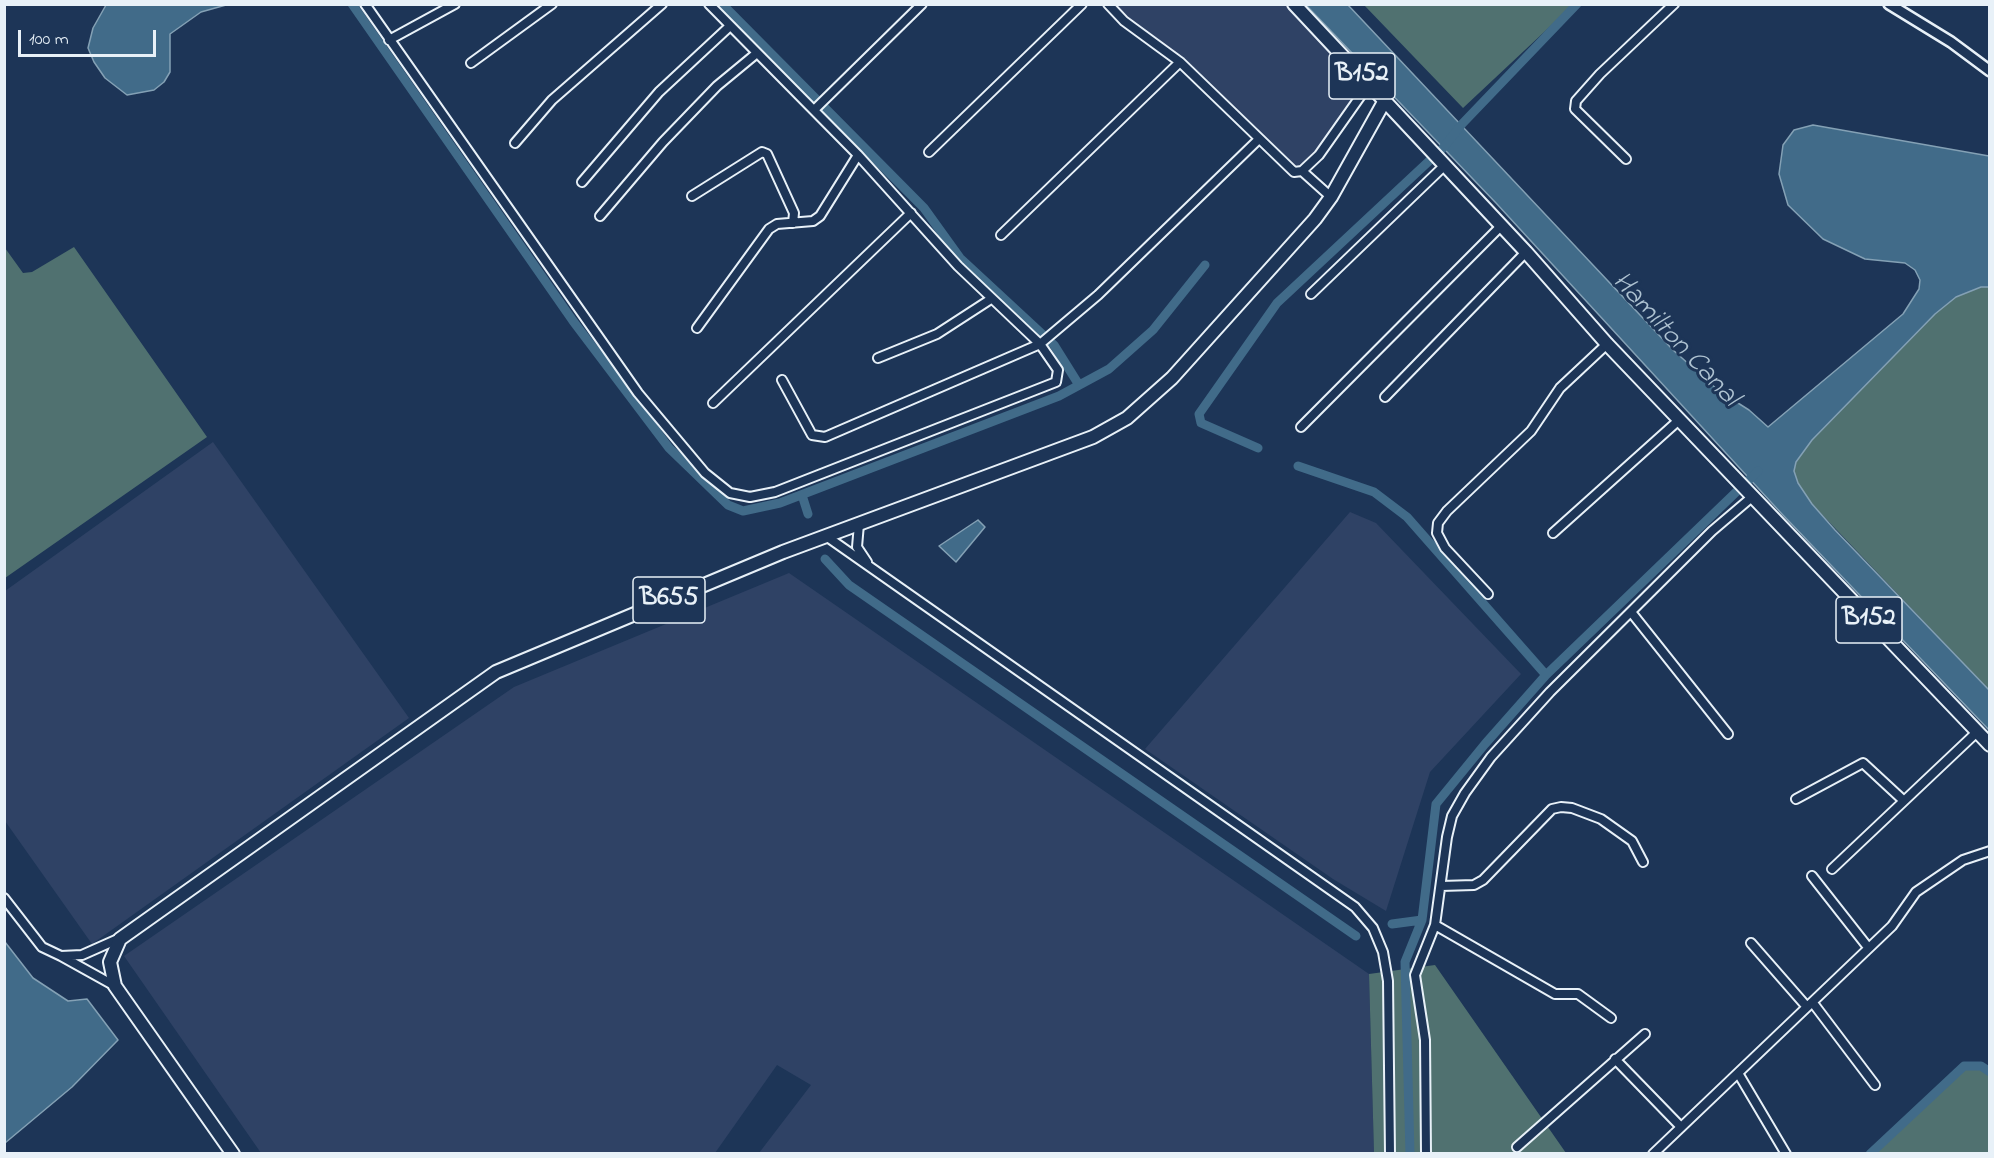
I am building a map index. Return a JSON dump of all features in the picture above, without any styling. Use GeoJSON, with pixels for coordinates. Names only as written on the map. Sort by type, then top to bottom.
{"type":"FeatureCollection","features":[{"type":"Feature","properties":{"kind":"main road","name":"B152"},"geometry":{"type":"LineString","coordinates":[[1294,4],[1526,252],[1607,344],[1989,745]]}},
{"type":"Feature","properties":{"kind":"main road","name":"B655"},"geometry":{"type":"LineString","coordinates":[[120,939],[496,672],[826,536],[1093,437],[1127,418],[1172,378],[1315,219],[1331,197],[1384,102]]}},
{"type":"Feature","properties":{"kind":"main road"},"geometry":{"type":"LineString","coordinates":[[120,939],[110,962],[116,986],[233,1154]]}},
{"type":"Feature","properties":{"kind":"street"},"geometry":{"type":"LineString","coordinates":[[364,4],[638,393],[705,473],[730,493],[750,497],[775,492],[1056,382],[1058,370],[1042,343],[991,299],[815,108],[709,4]]}},
{"type":"Feature","properties":{"kind":"street"},"geometry":{"type":"LineString","coordinates":[[389,40],[455,4]]}},
{"type":"Feature","properties":{"kind":"street"},"geometry":{"type":"LineString","coordinates":[[471,63],[552,4]]}},
{"type":"Feature","properties":{"kind":"street"},"geometry":{"type":"LineString","coordinates":[[515,143],[552,100],[662,4]]}},
{"type":"Feature","properties":{"kind":"street"},"geometry":{"type":"LineString","coordinates":[[815,108],[922,4]]}},
{"type":"Feature","properties":{"kind":"street"},"geometry":{"type":"LineString","coordinates":[[929,152],[1082,4]]}},
{"type":"Feature","properties":{"kind":"street"},"geometry":{"type":"LineString","coordinates":[[1108,4],[1124,21],[1180,62],[1287,168],[1294,172],[1302,171],[1319,155],[1369,84]]}},
{"type":"Feature","properties":{"kind":"street"},"geometry":{"type":"LineString","coordinates":[[1626,159],[1575,109],[1576,101],[1600,74],[1674,4]]}},
{"type":"Feature","properties":{"kind":"street"},"geometry":{"type":"LineString","coordinates":[[1889,4],[1951,42],[1989,71]]}},
{"type":"Feature","properties":{"kind":"street"},"geometry":{"type":"LineString","coordinates":[[582,182],[659,92],[730,26]]}},
{"type":"Feature","properties":{"kind":"street"},"geometry":{"type":"LineString","coordinates":[[600,216],[663,142],[709,94],[757,53]]}},
{"type":"Feature","properties":{"kind":"street"},"geometry":{"type":"LineString","coordinates":[[1002,235],[1180,62]]}},
{"type":"Feature","properties":{"kind":"street"},"geometry":{"type":"LineString","coordinates":[[782,380],[812,435],[825,437],[1042,343],[1053,336],[1259,139]]}},
{"type":"Feature","properties":{"kind":"street"},"geometry":{"type":"LineString","coordinates":[[693,196],[762,152],[767,154],[794,213],[793,223]]}},
{"type":"Feature","properties":{"kind":"street"},"geometry":{"type":"LineString","coordinates":[[698,328],[769,229],[777,224],[813,221],[820,216],[858,155]]}},
{"type":"Feature","properties":{"kind":"street"},"geometry":{"type":"LineString","coordinates":[[1311,294],[1443,165]]}},
{"type":"Feature","properties":{"kind":"street"},"geometry":{"type":"LineString","coordinates":[[1302,171],[1331,197]]}},
{"type":"Feature","properties":{"kind":"street"},"geometry":{"type":"LineString","coordinates":[[713,403],[910,213]]}},
{"type":"Feature","properties":{"kind":"street"},"geometry":{"type":"LineString","coordinates":[[1301,427],[1501,226]]}},
{"type":"Feature","properties":{"kind":"street"},"geometry":{"type":"LineString","coordinates":[[1385,397],[1526,252]]}},
{"type":"Feature","properties":{"kind":"street"},"geometry":{"type":"LineString","coordinates":[[878,358],[937,334],[991,299]]}},
{"type":"Feature","properties":{"kind":"street"},"geometry":{"type":"LineString","coordinates":[[1488,594],[1445,548],[1437,533],[1438,522],[1446,511],[1531,431],[1560,388],[1607,344]]}},
{"type":"Feature","properties":{"kind":"street"},"geometry":{"type":"LineString","coordinates":[[1552,533],[1679,420]]}},
{"type":"Feature","properties":{"kind":"street"},"geometry":{"type":"LineString","coordinates":[[1426,1154],[1425,1040],[1415,975],[1435,925],[1452,816],[1465,793],[1491,757],[1550,692],[1712,531],[1751,496]]}},
{"type":"Feature","properties":{"kind":"street"},"geometry":{"type":"LineString","coordinates":[[859,524],[857,547],[869,566]]}},
{"type":"Feature","properties":{"kind":"street"},"geometry":{"type":"LineString","coordinates":[[826,536],[1355,907],[1373,928],[1383,952],[1388,981],[1390,1154]]}},
{"type":"Feature","properties":{"kind":"street"},"geometry":{"type":"LineString","coordinates":[[1631,612],[1728,734]]}},
{"type":"Feature","properties":{"kind":"street"},"geometry":{"type":"LineString","coordinates":[[1832,869],[1977,732]]}},
{"type":"Feature","properties":{"kind":"street"},"geometry":{"type":"LineString","coordinates":[[1796,799],[1863,763],[1903,800]]}},
{"type":"Feature","properties":{"kind":"street"},"geometry":{"type":"LineString","coordinates":[[1441,886],[1474,885],[1483,880],[1552,810],[1561,807],[1572,807],[1601,819],[1632,841],[1643,862]]}},
{"type":"Feature","properties":{"kind":"street"},"geometry":{"type":"LineString","coordinates":[[1653,1154],[1810,1005],[1868,946],[1892,926],[1916,892],[1963,860],[1989,851]]}},
{"type":"Feature","properties":{"kind":"street"},"geometry":{"type":"LineString","coordinates":[[1812,876],[1868,946]]}},
{"type":"Feature","properties":{"kind":"street"},"geometry":{"type":"LineString","coordinates":[[4,898],[42,947],[116,986]]}},
{"type":"Feature","properties":{"kind":"street"},"geometry":{"type":"LineString","coordinates":[[1435,925],[1555,994],[1578,994],[1611,1018]]}},
{"type":"Feature","properties":{"kind":"street"},"geometry":{"type":"LineString","coordinates":[[62,956],[82,955],[99,950],[120,939]]}},
{"type":"Feature","properties":{"kind":"street"},"geometry":{"type":"LineString","coordinates":[[1751,943],[1810,1005],[1875,1085]]}},
{"type":"Feature","properties":{"kind":"street"},"geometry":{"type":"LineString","coordinates":[[1517,1147],[1645,1034]]}},
{"type":"Feature","properties":{"kind":"street"},"geometry":{"type":"LineString","coordinates":[[1615,1059],[1681,1127]]}},
{"type":"Feature","properties":{"kind":"street"},"geometry":{"type":"LineString","coordinates":[[1738,1073],[1786,1154]]}},
{"type":"Feature","properties":{"kind":"shaded area"},"geometry":{"type":"Polygon","coordinates":[[[106,5],[226,5],[201,12],[170,34],[170,72],[164,82],[154,90],[127,95],[105,78],[88,48],[93,28],[106,5]]]}},
{"type":"Feature","properties":{"kind":"shaded area"},"geometry":{"type":"Polygon","coordinates":[[[1108,5],[1291,5],[1366,84],[1309,163],[1301,169],[1294,170],[1182,61],[1108,5]]]}},
{"type":"Feature","properties":{"kind":"shaded area"},"geometry":{"type":"Polygon","coordinates":[[[1306,5],[1348,5],[1673,350],[1719,391],[1749,410],[1768,427],[1903,314],[1919,289],[1920,280],[1915,270],[1905,263],[1865,259],[1823,239],[1788,205],[1779,174],[1783,145],[1794,130],[1813,125],[1989,156],[1989,287],[1981,287],[1956,297],[1935,314],[1812,440],[1796,462],[1794,471],[1798,483],[1812,504],[1835,530],[1989,690],[1989,730],[1781,513],[1496,203],[1306,5]]]}},
{"type":"Feature","properties":{"kind":"shaded area"},"geometry":{"type":"Polygon","coordinates":[[[213,442],[409,718],[92,944],[5,821],[5,591],[213,442]]]}},
{"type":"Feature","properties":{"kind":"shaded area"},"geometry":{"type":"Polygon","coordinates":[[[1350,512],[1376,523],[1521,674],[1430,772],[1386,911],[1333,879],[1145,749],[1350,512]]]}},
{"type":"Feature","properties":{"kind":"shaded area"},"geometry":{"type":"Polygon","coordinates":[[[978,520],[985,527],[956,562],[939,546],[978,520]]]}},
{"type":"Feature","properties":{"kind":"shaded area"},"geometry":{"type":"Polygon","coordinates":[[[789,573],[1369,974],[1374,1153],[759,1153],[811,1085],[777,1065],[715,1153],[261,1153],[124,956],[514,687],[789,573]]]}},
{"type":"Feature","properties":{"kind":"shaded area"},"geometry":{"type":"Polygon","coordinates":[[[5,942],[33,978],[68,1001],[87,999],[118,1040],[72,1087],[5,1143],[5,942]]]}},
{"type":"Feature","properties":{"kind":"green space"},"geometry":{"type":"Polygon","coordinates":[[[1364,5],[1573,5],[1463,108],[1364,5]]]}},
{"type":"Feature","properties":{"kind":"green space"},"geometry":{"type":"Polygon","coordinates":[[[74,247],[207,437],[5,578],[5,248],[23,273],[32,272],[74,247]]]}},
{"type":"Feature","properties":{"kind":"green space"},"geometry":{"type":"Polygon","coordinates":[[[1981,287],[1989,287],[1989,690],[1812,504],[1798,483],[1794,471],[1796,462],[1812,440],[1935,314],[1956,297],[1981,287]]]}},
{"type":"Feature","properties":{"kind":"green space"},"geometry":{"type":"Polygon","coordinates":[[[1435,965],[1566,1153],[1374,1153],[1369,974],[1435,965]]]}},
{"type":"Feature","properties":{"kind":"green space"},"geometry":{"type":"Polygon","coordinates":[[[1964,1066],[1981,1066],[1989,1072],[1989,1153],[1870,1153],[1964,1066]]]}},
{"type":"Feature","properties":{"kind":"waterway"},"geometry":{"type":"LineString","coordinates":[[352,4],[573,321],[669,448],[728,505],[743,511],[780,503],[1059,396],[1109,369],[1153,330],[1205,265]]}},
{"type":"Feature","properties":{"kind":"waterway"},"geometry":{"type":"LineString","coordinates":[[722,4],[924,208],[960,258],[1054,345],[1079,385]]}},
{"type":"Feature","properties":{"kind":"waterway"},"geometry":{"type":"LineString","coordinates":[[1258,448],[1201,423],[1199,414],[1277,303],[1443,148],[1462,124],[1577,4]]}},
{"type":"Feature","properties":{"kind":"waterway"},"geometry":{"type":"LineString","coordinates":[[1298,466],[1374,492],[1407,517],[1546,675]]}},
{"type":"Feature","properties":{"kind":"waterway"},"geometry":{"type":"LineString","coordinates":[[1410,1154],[1405,962],[1422,920],[1436,804],[1546,675],[1758,471]]}},
{"type":"Feature","properties":{"kind":"waterway"},"geometry":{"type":"LineString","coordinates":[[802,495],[808,514]]}},
{"type":"Feature","properties":{"kind":"waterway"},"geometry":{"type":"LineString","coordinates":[[825,559],[849,585],[1356,936]]}},
{"type":"Feature","properties":{"kind":"waterway"},"geometry":{"type":"LineString","coordinates":[[1392,924],[1422,920]]}},
{"type":"Feature","properties":{"kind":"waterway"},"geometry":{"type":"LineString","coordinates":[[1870,1154],[1964,1066],[1981,1066],[1990,1072]]}},
{"type":"Feature","properties":{"kind":"water label","name":"Hamilton Canal"},"geometry":{"type":"Point","coordinates":[1674,341]}}]}
